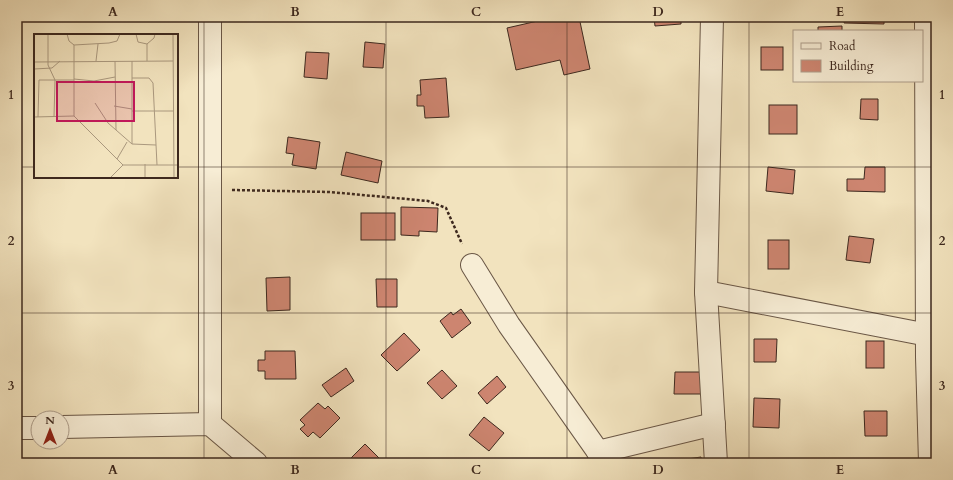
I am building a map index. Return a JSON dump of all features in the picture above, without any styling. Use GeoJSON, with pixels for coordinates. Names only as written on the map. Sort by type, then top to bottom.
{"type":"FeatureCollection","features":[{"type":"Feature","properties":{"kind":"street"},"geometry":{"type":"LineString","coordinates":[[210,17],[210,424]]}},
{"type":"Feature","properties":{"kind":"street"},"geometry":{"type":"LineString","coordinates":[[712,17],[706,292],[716,463]]}},
{"type":"Feature","properties":{"kind":"street"},"geometry":{"type":"LineString","coordinates":[[926,17],[928,335],[932,357],[930,463]]}},
{"type":"Feature","properties":{"kind":"street"},"geometry":{"type":"LineString","coordinates":[[472,264],[509,325],[602,457],[714,424]]}},
{"type":"Feature","properties":{"kind":"street"},"geometry":{"type":"LineString","coordinates":[[706,292],[928,335]]}},
{"type":"Feature","properties":{"kind":"street"},"geometry":{"type":"LineString","coordinates":[[70,427],[210,424],[256,463]]}},
{"type":"Feature","properties":{"kind":"street"},"geometry":{"type":"LineString","coordinates":[[17,428],[30,428]]}},
{"type":"Feature","properties":{"kind":"path"},"geometry":{"type":"LineString","coordinates":[[210,190],[330,192],[428,201],[446,208],[472,264]]}},
{"type":"Feature","properties":{"kind":"building"},"geometry":{"type":"Polygon","coordinates":[[[542,17],[579,17],[590,69],[564,75],[560,60],[516,70],[507,28],[542,20],[542,17]]]}},
{"type":"Feature","properties":{"kind":"building"},"geometry":{"type":"Polygon","coordinates":[[[654,17],[681,17],[681,24],[655,26],[654,17]]]}},
{"type":"Feature","properties":{"kind":"building"},"geometry":{"type":"Polygon","coordinates":[[[845,17],[884,17],[884,24],[844,23],[845,17]]]}},
{"type":"Feature","properties":{"kind":"building"},"geometry":{"type":"Polygon","coordinates":[[[842,26],[842,30],[818,30],[818,27],[842,26]]]}},
{"type":"Feature","properties":{"kind":"building"},"geometry":{"type":"Polygon","coordinates":[[[365,42],[385,44],[383,68],[363,67],[365,42]]]}},
{"type":"Feature","properties":{"kind":"building"},"geometry":{"type":"Polygon","coordinates":[[[761,47],[783,47],[783,70],[761,70],[761,47]]]}},
{"type":"Feature","properties":{"kind":"building"},"geometry":{"type":"Polygon","coordinates":[[[306,52],[329,53],[327,79],[304,77],[306,52]]]}},
{"type":"Feature","properties":{"kind":"building"},"geometry":{"type":"Polygon","coordinates":[[[446,78],[449,117],[425,118],[424,106],[417,106],[417,95],[421,95],[420,80],[446,78]]]}},
{"type":"Feature","properties":{"kind":"building"},"geometry":{"type":"Polygon","coordinates":[[[861,99],[878,99],[878,120],[860,119],[861,99]]]}},
{"type":"Feature","properties":{"kind":"building"},"geometry":{"type":"Polygon","coordinates":[[[769,105],[797,105],[797,134],[769,134],[769,105]]]}},
{"type":"Feature","properties":{"kind":"building"},"geometry":{"type":"Polygon","coordinates":[[[288,137],[320,142],[316,169],[292,165],[294,154],[286,153],[288,137]]]}},
{"type":"Feature","properties":{"kind":"building"},"geometry":{"type":"Polygon","coordinates":[[[346,152],[382,161],[378,183],[341,175],[346,152]]]}},
{"type":"Feature","properties":{"kind":"building"},"geometry":{"type":"Polygon","coordinates":[[[768,167],[795,170],[793,194],[766,191],[768,167]]]}},
{"type":"Feature","properties":{"kind":"building"},"geometry":{"type":"Polygon","coordinates":[[[865,167],[885,167],[885,192],[847,191],[847,179],[864,179],[865,167]]]}},
{"type":"Feature","properties":{"kind":"building"},"geometry":{"type":"Polygon","coordinates":[[[401,207],[438,208],[437,232],[419,231],[419,236],[401,235],[401,207]]]}},
{"type":"Feature","properties":{"kind":"building"},"geometry":{"type":"Polygon","coordinates":[[[361,213],[395,213],[395,240],[361,240],[361,213]]]}},
{"type":"Feature","properties":{"kind":"building"},"geometry":{"type":"Polygon","coordinates":[[[849,236],[874,239],[870,263],[846,260],[849,236]]]}},
{"type":"Feature","properties":{"kind":"building"},"geometry":{"type":"Polygon","coordinates":[[[768,240],[789,240],[789,269],[768,269],[768,240]]]}},
{"type":"Feature","properties":{"kind":"building"},"geometry":{"type":"Polygon","coordinates":[[[290,277],[290,310],[267,311],[266,278],[290,277]]]}},
{"type":"Feature","properties":{"kind":"building"},"geometry":{"type":"Polygon","coordinates":[[[376,279],[397,279],[397,307],[377,307],[376,279]]]}},
{"type":"Feature","properties":{"kind":"building"},"geometry":{"type":"Polygon","coordinates":[[[461,309],[471,323],[452,338],[440,321],[451,312],[453,315],[461,309]]]}},
{"type":"Feature","properties":{"kind":"building"},"geometry":{"type":"Polygon","coordinates":[[[404,333],[420,350],[397,371],[381,355],[404,333]]]}},
{"type":"Feature","properties":{"kind":"building"},"geometry":{"type":"Polygon","coordinates":[[[754,339],[777,339],[776,362],[754,362],[754,339]]]}},
{"type":"Feature","properties":{"kind":"building"},"geometry":{"type":"Polygon","coordinates":[[[866,341],[884,341],[884,368],[866,368],[866,341]]]}},
{"type":"Feature","properties":{"kind":"building"},"geometry":{"type":"Polygon","coordinates":[[[265,351],[295,351],[296,379],[265,379],[265,371],[258,371],[258,360],[265,360],[265,351]]]}},
{"type":"Feature","properties":{"kind":"building"},"geometry":{"type":"Polygon","coordinates":[[[346,368],[354,381],[331,397],[322,385],[346,368]]]}},
{"type":"Feature","properties":{"kind":"building"},"geometry":{"type":"Polygon","coordinates":[[[442,370],[457,386],[442,399],[427,383],[442,370]]]}},
{"type":"Feature","properties":{"kind":"building"},"geometry":{"type":"Polygon","coordinates":[[[675,372],[701,372],[701,394],[674,394],[675,372]]]}},
{"type":"Feature","properties":{"kind":"building"},"geometry":{"type":"Polygon","coordinates":[[[497,376],[506,387],[487,404],[478,393],[497,376]]]}},
{"type":"Feature","properties":{"kind":"building"},"geometry":{"type":"Polygon","coordinates":[[[754,398],[780,399],[779,428],[753,427],[754,398]]]}},
{"type":"Feature","properties":{"kind":"building"},"geometry":{"type":"Polygon","coordinates":[[[318,403],[325,409],[328,406],[340,418],[320,438],[313,432],[308,437],[300,429],[305,425],[300,420],[318,403]]]}},
{"type":"Feature","properties":{"kind":"building"},"geometry":{"type":"Polygon","coordinates":[[[864,411],[887,411],[887,436],[865,436],[864,411]]]}},
{"type":"Feature","properties":{"kind":"building"},"geometry":{"type":"Polygon","coordinates":[[[484,417],[504,433],[489,451],[469,435],[484,417]]]}},
{"type":"Feature","properties":{"kind":"building"},"geometry":{"type":"Polygon","coordinates":[[[365,444],[383,462],[382,463],[346,463],[365,444]]]}},
{"type":"Feature","properties":{"kind":"building"},"geometry":{"type":"Polygon","coordinates":[[[701,457],[702,463],[674,463],[674,461],[701,457]]]}}]}
